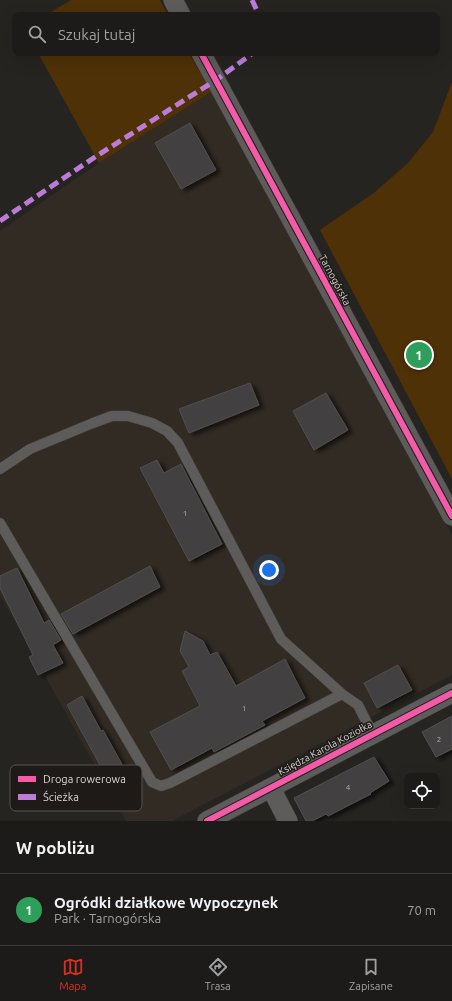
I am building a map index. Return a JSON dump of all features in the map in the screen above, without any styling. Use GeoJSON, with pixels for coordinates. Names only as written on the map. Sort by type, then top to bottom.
{"type":"FeatureCollection","features":[{"type":"Feature","properties":{"kind":"street"},"geometry":{"type":"LineString","coordinates":[[173,0],[179,12]]}},
{"type":"Feature","properties":{"kind":"street","name":"Tarnogórska"},"geometry":{"type":"LineString","coordinates":[[203,56],[452,516]]}},
{"type":"Feature","properties":{"kind":"street","name":"Księdza Karola Koziołka"},"geometry":{"type":"LineString","coordinates":[[207,821],[452,694]]}},
{"type":"Feature","properties":{"kind":"street"},"geometry":{"type":"LineString","coordinates":[[271,788],[288,821]]}},
{"type":"Feature","properties":{"kind":"lane"},"geometry":{"type":"LineString","coordinates":[[0,469],[30,449],[93,422],[112,416],[128,416],[152,423],[167,431],[178,443],[281,639],[342,694],[358,705],[373,735]]}},
{"type":"Feature","properties":{"kind":"lane"},"geometry":{"type":"LineString","coordinates":[[0,523],[152,782],[161,786],[170,783],[342,694]]}},
{"type":"Feature","properties":{"kind":"shaded area"},"geometry":{"type":"Polygon","coordinates":[[[71,0],[160,0],[166,12],[51,12],[71,0]]]}},
{"type":"Feature","properties":{"kind":"shaded area"},"geometry":{"type":"Polygon","coordinates":[[[40,56],[191,56],[211,92],[99,163],[40,56]]]}},
{"type":"Feature","properties":{"kind":"shaded area"},"geometry":{"type":"Polygon","coordinates":[[[452,82],[452,479],[320,230],[375,192],[408,163],[433,132],[452,82]]]}},
{"type":"Feature","properties":{"kind":"shaded area"},"geometry":{"type":"Polygon","coordinates":[[[211,92],[452,535],[452,675],[172,821],[126,821],[120,811],[142,811],[142,765],[95,765],[0,595],[0,231],[99,163],[211,92]]]}},
{"type":"Feature","properties":{"kind":"building"},"geometry":{"type":"Polygon","coordinates":[[[190,123],[216,170],[181,189],[155,143],[190,123]]]}},
{"type":"Feature","properties":{"kind":"building"},"geometry":{"type":"Polygon","coordinates":[[[250,383],[259,405],[189,433],[179,409],[250,383]]]}},
{"type":"Feature","properties":{"kind":"building"},"geometry":{"type":"Polygon","coordinates":[[[326,393],[348,430],[314,450],[293,411],[326,393]]]}},
{"type":"Feature","properties":{"kind":"building"},"geometry":{"type":"Polygon","coordinates":[[[157,460],[164,473],[181,464],[222,544],[189,561],[140,468],[157,460]]]}},
{"type":"Feature","properties":{"kind":"building"},"geometry":{"type":"Polygon","coordinates":[[[150,566],[160,587],[73,634],[61,614],[150,566]]]}},
{"type":"Feature","properties":{"kind":"building"},"geometry":{"type":"Polygon","coordinates":[[[17,568],[44,623],[49,620],[61,640],[53,645],[63,663],[38,675],[29,657],[33,655],[0,588],[0,576],[17,568]]]}},
{"type":"Feature","properties":{"kind":"building"},"geometry":{"type":"Polygon","coordinates":[[[185,631],[203,641],[210,655],[217,652],[236,686],[285,659],[305,698],[262,721],[265,725],[214,752],[212,748],[171,770],[150,732],[200,706],[182,671],[189,667],[180,651],[185,631]]]}},
{"type":"Feature","properties":{"kind":"building"},"geometry":{"type":"Polygon","coordinates":[[[398,665],[412,690],[377,708],[364,683],[398,665]]]}},
{"type":"Feature","properties":{"kind":"building"},"geometry":{"type":"Polygon","coordinates":[[[82,696],[101,731],[103,730],[122,765],[100,765],[67,705],[82,696]]]}},
{"type":"Feature","properties":{"kind":"building"},"geometry":{"type":"Polygon","coordinates":[[[452,716],[452,749],[436,757],[422,732],[452,716]]]}},
{"type":"Feature","properties":{"kind":"building"},"geometry":{"type":"Polygon","coordinates":[[[374,757],[389,781],[370,793],[371,794],[328,816],[326,814],[312,821],[306,821],[294,798],[374,757]]]}},
{"type":"Feature","properties":{"kind":"marked path"},"geometry":{"type":"LineString","coordinates":[[252,0],[258,12]]}},
{"type":"Feature","properties":{"kind":"marked path"},"geometry":{"type":"LineString","coordinates":[[0,221],[95,157],[216,80],[249,56]]}},
{"type":"Feature","properties":{"kind":"cycle path"},"geometry":{"type":"LineString","coordinates":[[203,56],[452,516]]}},
{"type":"Feature","properties":{"kind":"cycle path"},"geometry":{"type":"LineString","coordinates":[[207,821],[452,693]]}},
{"type":"Feature","properties":{"kind":"place","name":"Ogródki działkowe Wypoczynek"},"geometry":{"type":"Point","coordinates":[419,355]}}]}
